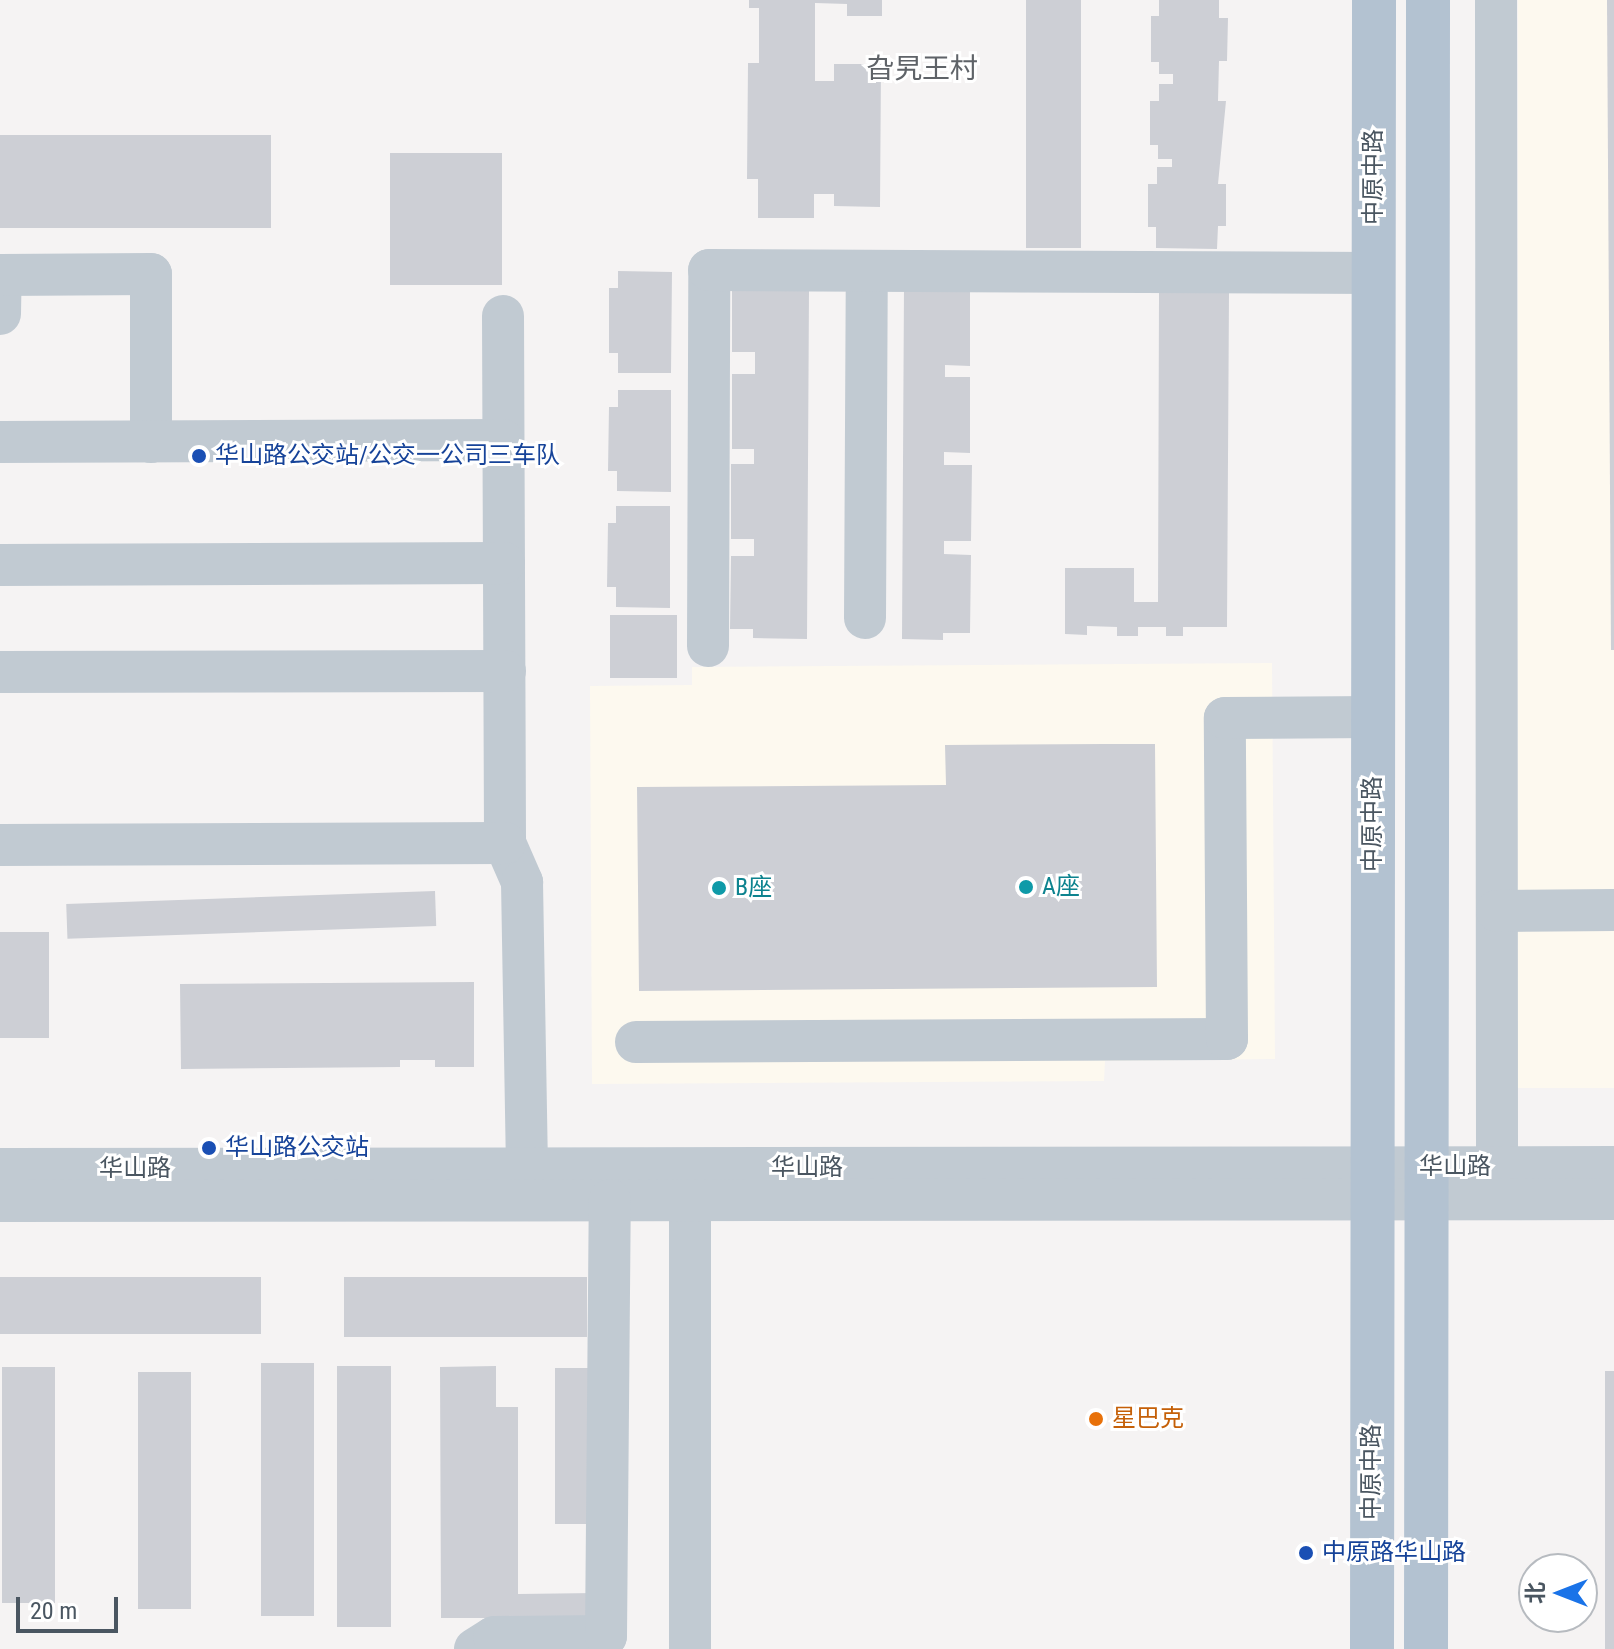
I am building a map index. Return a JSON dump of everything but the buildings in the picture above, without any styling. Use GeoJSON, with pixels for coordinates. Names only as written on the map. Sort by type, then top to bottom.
{"type":"FeatureCollection","features":[{"type":"Feature","properties":{"kind":"main road","name":"中原中路"},"geometry":{"type":"LineString","coordinates":[[1372,1649],[1374,0]]}},
{"type":"Feature","properties":{"kind":"main road"},"geometry":{"type":"LineString","coordinates":[[1426,1649],[1428,0]]}},
{"type":"Feature","properties":{"kind":"street"},"geometry":{"type":"LineString","coordinates":[[1496,0],[1497,1167]]}},
{"type":"Feature","properties":{"kind":"street"},"geometry":{"type":"LineString","coordinates":[[708,646],[709,270],[1374,273]]}},
{"type":"Feature","properties":{"kind":"street"},"geometry":{"type":"LineString","coordinates":[[865,618],[867,271]]}},
{"type":"Feature","properties":{"kind":"street"},"geometry":{"type":"LineString","coordinates":[[0,314],[1,275],[151,274],[151,442]]}},
{"type":"Feature","properties":{"kind":"street"},"geometry":{"type":"LineString","coordinates":[[503,316],[505,843],[522,882],[527,1169]]}},
{"type":"Feature","properties":{"kind":"street"},"geometry":{"type":"LineString","coordinates":[[0,442],[503,440]]}},
{"type":"Feature","properties":{"kind":"street"},"geometry":{"type":"LineString","coordinates":[[0,565],[504,563]]}},
{"type":"Feature","properties":{"kind":"street"},"geometry":{"type":"LineString","coordinates":[[0,672],[505,671]]}},
{"type":"Feature","properties":{"kind":"street"},"geometry":{"type":"LineString","coordinates":[[636,1042],[1227,1039],[1225,718],[1373,717]]}},
{"type":"Feature","properties":{"kind":"street"},"geometry":{"type":"LineString","coordinates":[[0,845],[505,843]]}},
{"type":"Feature","properties":{"kind":"street"},"geometry":{"type":"LineString","coordinates":[[1497,911],[1614,910]]}},
{"type":"Feature","properties":{"kind":"street","name":"华山路"},"geometry":{"type":"LineString","coordinates":[[1427,1184],[1497,1167],[1614,1167]]}},
{"type":"Feature","properties":{"kind":"street","name":"华山路"},"geometry":{"type":"LineString","coordinates":[[0,1169],[527,1169],[1427,1184],[1614,1199]]}},
{"type":"Feature","properties":{"kind":"street","name":"华山路"},"geometry":{"type":"LineString","coordinates":[[0,1201],[690,1200],[1373,1184]]}},
{"type":"Feature","properties":{"kind":"street"},"geometry":{"type":"LineString","coordinates":[[475,1649],[494,1637],[606,1636],[610,1200]]}},
{"type":"Feature","properties":{"kind":"street"},"geometry":{"type":"LineString","coordinates":[[690,1200],[690,1649]]}},
{"type":"Feature","properties":{"kind":"shaded area"},"geometry":{"type":"Polygon","coordinates":[[[1518,0],[1614,0],[1614,1088],[1518,1088],[1518,0]]]}},
{"type":"Feature","properties":{"kind":"shaded area"},"geometry":{"type":"Polygon","coordinates":[[[1272,663],[1275,1059],[1105,1061],[1104,1081],[592,1084],[590,686],[692,685],[692,667],[1272,663]]]}},
{"type":"Feature","properties":{"kind":"place","name":"华山路公交站/公交一公司三车队"},"geometry":{"type":"Point","coordinates":[199,456]}},
{"type":"Feature","properties":{"kind":"place","name":"A座"},"geometry":{"type":"Point","coordinates":[1026,887]}},
{"type":"Feature","properties":{"kind":"place","name":"B座"},"geometry":{"type":"Point","coordinates":[719,888]}},
{"type":"Feature","properties":{"kind":"place","name":"华山路公交站"},"geometry":{"type":"Point","coordinates":[209,1148]}},
{"type":"Feature","properties":{"kind":"place","name":"星巴克"},"geometry":{"type":"Point","coordinates":[1096,1419]}},
{"type":"Feature","properties":{"kind":"place","name":"中原路华山路"},"geometry":{"type":"Point","coordinates":[1306,1553]}},
{"type":"Feature","properties":{"kind":"district","name":"旮旯王村"},"geometry":{"type":"Point","coordinates":[922,69]}}]}
